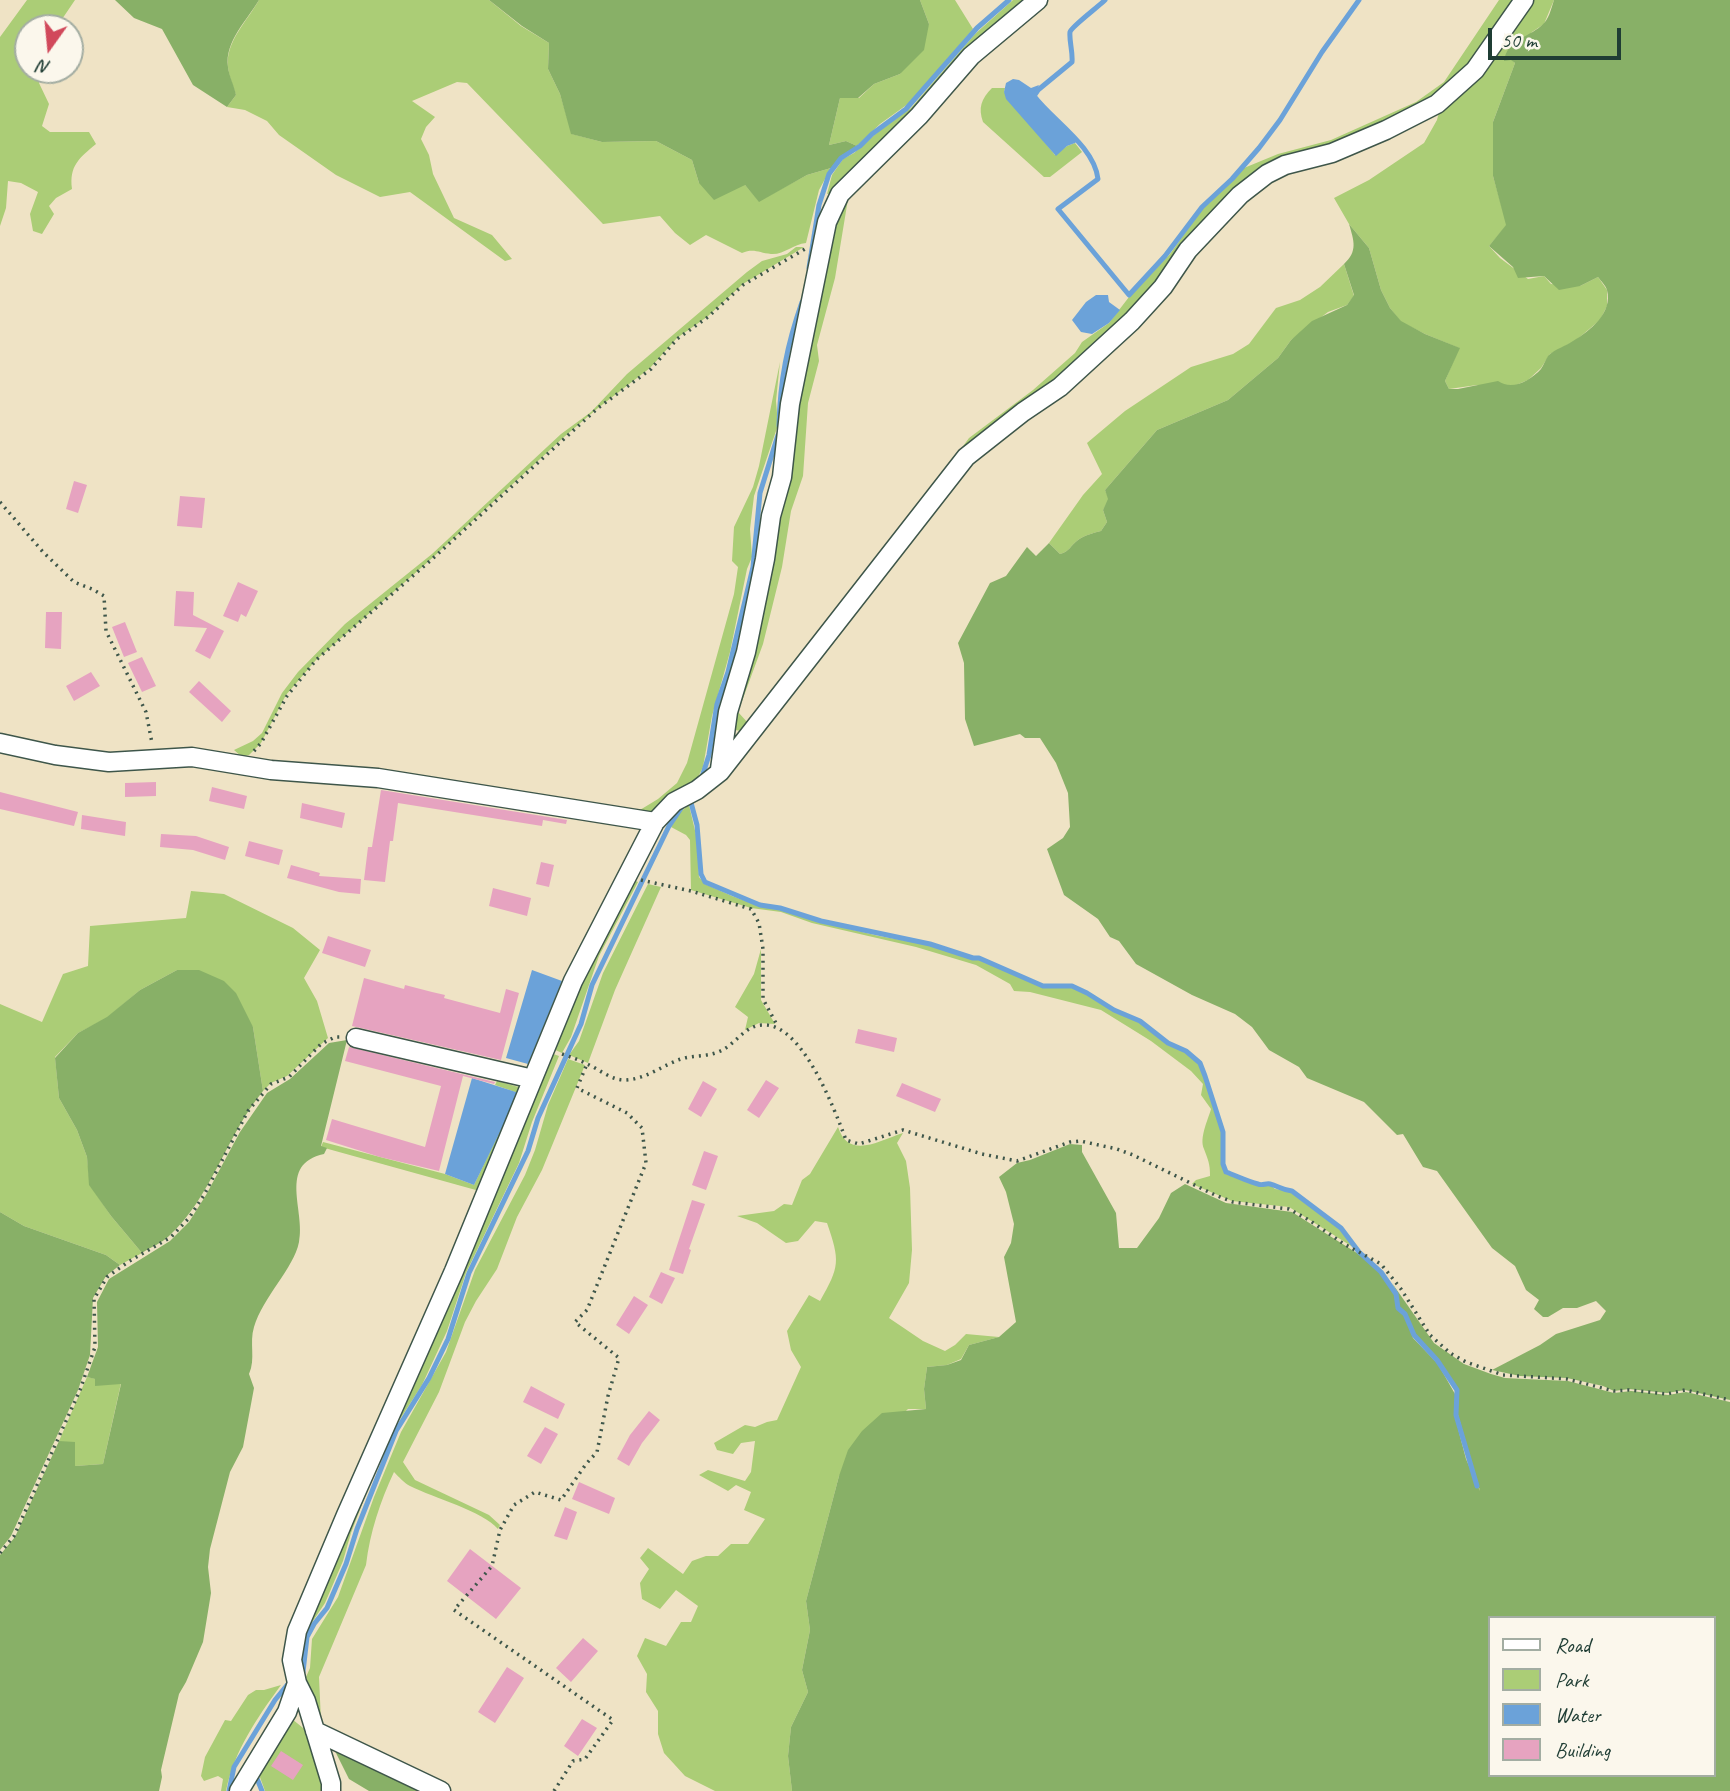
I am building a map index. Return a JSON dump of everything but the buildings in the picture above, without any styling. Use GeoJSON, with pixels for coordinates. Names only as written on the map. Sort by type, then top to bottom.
{"type":"FeatureCollection","features":[{"type":"Feature","properties":{"kind":"street"},"geometry":{"type":"LineString","coordinates":[[720,772],[728,712],[746,652],[771,516],[782,477],[790,404],[827,222],[839,194],[919,116],[971,56],[1038,0]]}},
{"type":"Feature","properties":{"kind":"street"},"geometry":{"type":"LineString","coordinates":[[331,1791],[331,1783],[306,1702],[297,1683],[292,1660],[297,1631],[454,1271],[573,981],[655,822],[674,802],[697,790],[720,772],[967,457],[1023,412],[1060,387],[1132,321],[1163,287],[1201,235],[1240,195],[1267,174],[1285,165],[1332,153],[1437,104],[1475,70],[1524,0]]}},
{"type":"Feature","properties":{"kind":"street"},"geometry":{"type":"LineString","coordinates":[[0,743],[55,755],[109,762],[192,757],[271,770],[378,778],[655,822]]}},
{"type":"Feature","properties":{"kind":"street"},"geometry":{"type":"LineString","coordinates":[[356,1038],[533,1079]]}},
{"type":"Feature","properties":{"kind":"street"},"geometry":{"type":"LineString","coordinates":[[239,1791],[276,1733],[297,1683]]}},
{"type":"Feature","properties":{"kind":"street"},"geometry":{"type":"LineString","coordinates":[[315,1731],[441,1791]]}},
{"type":"Feature","properties":{"kind":"path"},"geometry":{"type":"LineString","coordinates":[[240,766],[261,743],[287,696],[316,660],[430,561],[598,408],[651,369],[677,339],[708,317],[743,285],[798,255],[809,246]]}},
{"type":"Feature","properties":{"kind":"path"},"geometry":{"type":"LineString","coordinates":[[0,502],[43,552],[74,582],[104,596],[106,631],[146,712],[154,759]]}},
{"type":"Feature","properties":{"kind":"path"},"geometry":{"type":"LineString","coordinates":[[650,883],[691,891],[751,909],[760,923],[763,999],[777,1025],[797,1042],[834,1107],[846,1140],[859,1144],[903,1130],[982,1154],[1017,1161],[1070,1142],[1080,1141],[1117,1149],[1224,1199],[1289,1209],[1381,1264],[1401,1289],[1430,1335],[1450,1353],[1466,1362],[1503,1375],[1567,1379],[1614,1391],[1667,1394],[1685,1390],[1730,1400]]}},
{"type":"Feature","properties":{"kind":"path"},"geometry":{"type":"LineString","coordinates":[[546,1047],[587,1063],[605,1074],[625,1080],[649,1074],[683,1058],[718,1053],[733,1044],[746,1031],[760,1024],[777,1025]]}},
{"type":"Feature","properties":{"kind":"path"},"geometry":{"type":"LineString","coordinates":[[0,1553],[14,1536],[80,1390],[95,1347],[94,1299],[107,1277],[170,1237],[189,1217],[204,1195],[248,1111],[271,1084],[289,1077],[321,1044],[335,1037],[356,1038]]}},
{"type":"Feature","properties":{"kind":"path"},"geometry":{"type":"LineString","coordinates":[[554,1791],[573,1761],[585,1759],[613,1720],[454,1611],[492,1566],[500,1530],[514,1505],[535,1492],[561,1500],[597,1452],[619,1357],[576,1322],[587,1310],[646,1163],[642,1128],[627,1113],[577,1088],[587,1063]]}},
{"type":"Feature","properties":{"kind":"green space"},"geometry":{"type":"Polygon","coordinates":[[[27,0],[75,0],[66,14],[17,14],[27,0]]]}},
{"type":"Feature","properties":{"kind":"green space"},"geometry":{"type":"Polygon","coordinates":[[[115,0],[259,0],[238,31],[230,49],[228,67],[236,95],[227,107],[193,85],[162,29],[134,18],[115,0]]]}},
{"type":"Feature","properties":{"kind":"green space"},"geometry":{"type":"Polygon","coordinates":[[[259,0],[489,0],[521,26],[549,43],[548,69],[560,94],[572,134],[602,142],[656,141],[692,160],[699,183],[745,185],[759,201],[807,175],[831,168],[819,190],[806,243],[776,254],[753,251],[742,253],[706,235],[690,245],[660,216],[603,224],[467,83],[457,82],[412,101],[435,117],[426,127],[421,139],[429,155],[433,174],[454,218],[492,235],[512,259],[505,261],[410,192],[380,197],[336,175],[279,135],[267,121],[245,110],[227,107],[236,95],[228,67],[230,49],[259,0]]]}},
{"type":"Feature","properties":{"kind":"green space"},"geometry":{"type":"Polygon","coordinates":[[[489,0],[920,0],[929,24],[924,50],[900,74],[874,84],[858,98],[840,98],[829,145],[846,141],[857,146],[841,156],[831,168],[807,175],[759,202],[745,185],[714,200],[699,183],[692,160],[656,141],[602,142],[571,134],[560,94],[548,69],[549,43],[489,0]]]}},
{"type":"Feature","properties":{"kind":"green space"},"geometry":{"type":"Polygon","coordinates":[[[920,0],[955,0],[973,29],[912,101],[880,124],[857,146],[846,141],[829,145],[840,98],[859,98],[874,84],[900,74],[929,24],[920,0]]]}},
{"type":"Feature","properties":{"kind":"green space"},"geometry":{"type":"Polygon","coordinates":[[[1013,0],[1031,0],[837,192],[827,194],[832,175],[843,159],[911,108],[975,34],[1013,0]]]}},
{"type":"Feature","properties":{"kind":"green space"},"geometry":{"type":"Polygon","coordinates":[[[1499,0],[1518,0],[1471,69],[1434,98],[1323,149],[1289,157],[1158,281],[1121,322],[1067,371],[981,434],[947,468],[969,438],[1033,390],[1075,353],[1082,342],[1109,323],[1129,297],[1170,254],[1202,209],[1244,168],[1278,154],[1331,140],[1416,102],[1444,82],[1499,0]]]}},
{"type":"Feature","properties":{"kind":"green space"},"geometry":{"type":"Polygon","coordinates":[[[1528,0],[1554,0],[1544,24],[1532,32],[1512,60],[1515,63],[1493,122],[1493,176],[1507,225],[1489,246],[1528,279],[1544,276],[1551,284],[1580,286],[1598,277],[1607,290],[1607,306],[1600,320],[1575,341],[1550,354],[1541,368],[1528,380],[1516,385],[1477,385],[1449,389],[1445,381],[1459,348],[1401,322],[1381,290],[1369,248],[1349,224],[1334,198],[1369,180],[1424,143],[1437,120],[1441,104],[1528,0]]]}},
{"type":"Feature","properties":{"kind":"green space"},"geometry":{"type":"Polygon","coordinates":[[[1554,0],[1730,0],[1730,1400],[1685,1390],[1667,1393],[1629,1389],[1614,1391],[1567,1378],[1520,1376],[1492,1370],[1556,1334],[1600,1320],[1606,1311],[1596,1301],[1577,1308],[1563,1308],[1543,1317],[1534,1309],[1539,1300],[1526,1290],[1515,1266],[1492,1248],[1437,1171],[1423,1167],[1403,1134],[1397,1135],[1364,1102],[1307,1078],[1299,1067],[1269,1050],[1252,1027],[1235,1014],[1192,995],[1136,964],[1119,941],[1110,937],[1098,919],[1064,895],[1047,849],[1063,838],[1070,827],[1068,793],[1056,763],[1040,738],[1025,738],[1020,734],[974,746],[965,719],[964,663],[958,643],[990,583],[1006,576],[1027,547],[1036,556],[1049,543],[1060,554],[1081,538],[1101,531],[1107,522],[1103,510],[1108,499],[1105,490],[1157,430],[1228,400],[1278,358],[1291,340],[1312,321],[1347,305],[1354,295],[1344,264],[1353,250],[1349,224],[1369,248],[1381,290],[1390,308],[1401,321],[1460,348],[1445,381],[1449,389],[1498,381],[1515,385],[1526,381],[1541,369],[1551,353],[1580,337],[1599,320],[1607,306],[1608,298],[1606,288],[1598,277],[1580,286],[1559,290],[1544,276],[1518,278],[1513,267],[1489,246],[1506,225],[1493,176],[1493,122],[1515,63],[1511,60],[1504,61],[1513,44],[1544,24],[1554,0]]]}},
{"type":"Feature","properties":{"kind":"green space"},"geometry":{"type":"Polygon","coordinates":[[[14,18],[14,84],[39,84],[49,104],[42,126],[50,132],[89,132],[96,144],[74,168],[72,189],[56,198],[49,206],[54,214],[42,234],[33,231],[30,214],[38,192],[21,183],[8,181],[6,208],[0,226],[0,37],[14,18]]]}},
{"type":"Feature","properties":{"kind":"green space"},"geometry":{"type":"Polygon","coordinates":[[[968,66],[962,81],[907,142],[848,199],[835,278],[817,345],[819,361],[808,403],[803,476],[791,511],[782,567],[763,644],[738,712],[748,723],[741,731],[735,730],[731,723],[792,437],[835,210],[968,66]]]}},
{"type":"Feature","properties":{"kind":"green space"},"geometry":{"type":"Polygon","coordinates":[[[992,88],[1005,88],[1004,92],[1055,155],[1075,143],[1082,152],[1050,177],[1044,177],[983,122],[982,104],[992,88]]]}},
{"type":"Feature","properties":{"kind":"green space"},"geometry":{"type":"Polygon","coordinates":[[[796,247],[804,247],[743,284],[707,317],[677,338],[650,368],[564,437],[316,660],[286,695],[261,743],[249,755],[242,757],[234,750],[253,741],[262,733],[282,693],[298,672],[345,624],[432,554],[561,434],[591,412],[627,374],[747,272],[762,261],[787,254],[796,247]]]}},
{"type":"Feature","properties":{"kind":"green space"},"geometry":{"type":"Polygon","coordinates":[[[1344,264],[1354,296],[1347,305],[1328,312],[1291,340],[1278,358],[1228,400],[1157,430],[1105,490],[1109,499],[1103,510],[1107,522],[1101,531],[1081,538],[1060,554],[1049,543],[1083,495],[1102,474],[1087,443],[1125,411],[1191,367],[1233,354],[1249,344],[1276,308],[1300,300],[1320,287],[1344,264]]]}},
{"type":"Feature","properties":{"kind":"green space"},"geometry":{"type":"Polygon","coordinates":[[[780,362],[776,401],[778,425],[754,496],[750,529],[752,557],[712,716],[703,767],[697,779],[657,811],[635,813],[677,783],[687,763],[734,594],[738,567],[732,561],[734,527],[753,487],[759,466],[780,362]]]}},
{"type":"Feature","properties":{"kind":"green space"},"geometry":{"type":"Polygon","coordinates":[[[689,805],[697,839],[699,877],[705,884],[759,906],[781,909],[820,922],[879,936],[930,945],[974,960],[980,959],[1043,987],[1072,987],[1139,1022],[1167,1043],[1185,1052],[1199,1064],[1204,1076],[1222,1132],[1222,1165],[1226,1172],[1256,1185],[1269,1184],[1275,1189],[1291,1191],[1340,1229],[1356,1249],[1289,1207],[1232,1201],[1192,1184],[1210,1176],[1203,1140],[1211,1109],[1201,1095],[1203,1084],[1191,1071],[1151,1041],[1101,1010],[1030,992],[1014,991],[1010,984],[976,965],[916,947],[812,923],[781,912],[751,908],[691,890],[690,840],[671,827],[680,812],[689,805]]]}},
{"type":"Feature","properties":{"kind":"green space"},"geometry":{"type":"Polygon","coordinates":[[[630,878],[638,882],[599,956],[571,1037],[562,1053],[551,1048],[630,878]]]}},
{"type":"Feature","properties":{"kind":"green space"},"geometry":{"type":"Polygon","coordinates":[[[648,884],[661,887],[615,990],[588,1063],[569,1055],[579,1041],[603,973],[648,884]]]}},
{"type":"Feature","properties":{"kind":"green space"},"geometry":{"type":"Polygon","coordinates":[[[191,891],[224,894],[293,928],[320,950],[304,978],[317,1001],[328,1038],[287,1076],[271,1083],[263,1091],[253,1027],[177,970],[140,990],[107,1018],[78,1033],[55,1057],[59,1098],[77,1130],[87,1157],[90,1185],[111,1216],[142,1253],[120,1265],[106,1255],[24,1226],[0,1212],[0,1004],[42,1022],[63,974],[88,966],[90,926],[186,918],[191,891]]]}},
{"type":"Feature","properties":{"kind":"green space"},"geometry":{"type":"Polygon","coordinates":[[[761,949],[761,1000],[775,1024],[759,1023],[745,1030],[748,1017],[735,1007],[754,974],[761,949]]]}},
{"type":"Feature","properties":{"kind":"green space"},"geometry":{"type":"Polygon","coordinates":[[[177,970],[199,970],[224,981],[236,993],[253,1027],[263,1091],[184,1221],[166,1238],[142,1253],[89,1185],[87,1157],[77,1130],[59,1098],[55,1058],[78,1033],[107,1017],[140,990],[177,970]]]}},
{"type":"Feature","properties":{"kind":"green space"},"geometry":{"type":"Polygon","coordinates":[[[347,1040],[321,1146],[327,1148],[324,1154],[310,1159],[301,1168],[297,1178],[300,1230],[296,1252],[254,1327],[249,1374],[254,1388],[243,1447],[230,1472],[210,1549],[208,1567],[211,1593],[203,1642],[179,1694],[161,1770],[159,1791],[0,1791],[0,1555],[15,1537],[59,1441],[75,1442],[75,1466],[103,1464],[121,1384],[95,1386],[95,1379],[87,1377],[98,1347],[97,1302],[109,1279],[170,1241],[189,1222],[240,1132],[267,1093],[290,1079],[329,1043],[347,1040]]]}},
{"type":"Feature","properties":{"kind":"green space"},"geometry":{"type":"Polygon","coordinates":[[[548,1052],[559,1056],[532,1122],[519,1163],[466,1273],[447,1331],[422,1385],[397,1424],[378,1463],[325,1603],[303,1636],[298,1669],[299,1642],[548,1052]]]}},
{"type":"Feature","properties":{"kind":"green space"},"geometry":{"type":"Polygon","coordinates":[[[568,1059],[585,1065],[542,1170],[517,1217],[497,1269],[465,1322],[439,1392],[403,1462],[415,1480],[489,1515],[500,1525],[498,1529],[481,1516],[410,1486],[394,1472],[376,1517],[366,1565],[319,1677],[321,1721],[306,1677],[310,1668],[312,1639],[338,1597],[401,1432],[446,1352],[475,1270],[525,1175],[548,1105],[568,1059]]]}},
{"type":"Feature","properties":{"kind":"green space"},"geometry":{"type":"Polygon","coordinates":[[[497,1081],[522,1088],[483,1192],[321,1147],[323,1142],[445,1174],[474,1185],[518,1093],[495,1085],[497,1081]]]}},
{"type":"Feature","properties":{"kind":"green space"},"geometry":{"type":"Polygon","coordinates":[[[838,1127],[849,1143],[857,1146],[903,1133],[897,1143],[906,1161],[910,1188],[912,1250],[909,1283],[889,1318],[923,1341],[945,1351],[966,1334],[999,1337],[969,1345],[961,1359],[947,1365],[927,1367],[924,1389],[926,1409],[908,1409],[839,1476],[806,1601],[810,1630],[802,1670],[808,1692],[791,1727],[788,1756],[792,1791],[715,1791],[685,1776],[664,1753],[658,1734],[658,1711],[646,1692],[647,1674],[637,1656],[645,1638],[666,1646],[681,1622],[691,1622],[698,1606],[676,1590],[660,1609],[642,1599],[640,1583],[649,1569],[640,1558],[648,1548],[683,1574],[692,1561],[706,1556],[718,1556],[731,1544],[748,1544],[765,1519],[744,1510],[751,1492],[736,1485],[728,1491],[699,1475],[708,1470],[745,1481],[751,1472],[755,1441],[741,1443],[733,1454],[717,1450],[714,1443],[745,1425],[755,1427],[777,1420],[801,1367],[791,1350],[787,1331],[809,1295],[820,1301],[834,1271],[836,1255],[827,1223],[815,1221],[798,1241],[786,1243],[757,1223],[737,1216],[774,1211],[784,1204],[792,1205],[802,1180],[810,1174],[838,1127]]]}},
{"type":"Feature","properties":{"kind":"green space"},"geometry":{"type":"Polygon","coordinates":[[[1070,1144],[1082,1145],[1082,1152],[1116,1213],[1119,1248],[1137,1248],[1159,1218],[1171,1193],[1185,1184],[1226,1203],[1292,1212],[1360,1255],[1381,1273],[1394,1293],[1397,1307],[1405,1315],[1413,1338],[1438,1364],[1455,1394],[1455,1417],[1466,1459],[1480,1491],[1458,1415],[1458,1389],[1438,1360],[1415,1334],[1406,1313],[1399,1306],[1397,1292],[1392,1283],[1434,1343],[1464,1364],[1491,1374],[1505,1378],[1568,1381],[1614,1393],[1631,1391],[1668,1395],[1686,1392],[1730,1402],[1730,1791],[792,1791],[788,1756],[791,1727],[808,1692],[802,1670],[810,1630],[806,1601],[848,1450],[862,1431],[882,1413],[926,1409],[924,1389],[927,1367],[961,1360],[969,1345],[999,1337],[1016,1322],[1004,1257],[1011,1243],[1014,1224],[1006,1192],[999,1177],[1017,1163],[1070,1144]]]}},
{"type":"Feature","properties":{"kind":"green space"},"geometry":{"type":"Polygon","coordinates":[[[0,1212],[24,1226],[106,1255],[120,1265],[106,1276],[93,1298],[90,1355],[78,1390],[11,1536],[0,1550],[0,1212]]]}},
{"type":"Feature","properties":{"kind":"green space"},"geometry":{"type":"Polygon","coordinates":[[[87,1377],[96,1379],[95,1385],[121,1383],[103,1464],[75,1466],[59,1441],[87,1377]]]}},
{"type":"Feature","properties":{"kind":"green space"},"geometry":{"type":"Polygon","coordinates":[[[281,1685],[255,1722],[235,1762],[226,1791],[221,1791],[223,1779],[218,1776],[204,1781],[201,1776],[205,1757],[225,1720],[231,1721],[248,1695],[256,1690],[281,1685]]]}},
{"type":"Feature","properties":{"kind":"green space"},"geometry":{"type":"Polygon","coordinates":[[[292,1719],[313,1736],[328,1791],[265,1791],[257,1769],[292,1719]]]}},
{"type":"Feature","properties":{"kind":"green space"},"geometry":{"type":"Polygon","coordinates":[[[329,1739],[432,1791],[369,1791],[349,1779],[329,1739]]]}},
{"type":"Feature","properties":{"kind":"water"},"geometry":{"type":"Polygon","coordinates":[[[1013,79],[1031,88],[1039,85],[1034,96],[1077,141],[1075,143],[1056,156],[1006,99],[1006,83],[1013,79]]]}},
{"type":"Feature","properties":{"kind":"water"},"geometry":{"type":"Polygon","coordinates":[[[1096,295],[1108,295],[1109,302],[1120,310],[1109,323],[1092,334],[1081,332],[1072,320],[1086,302],[1096,295]]]}},
{"type":"Feature","properties":{"kind":"water"},"geometry":{"type":"Polygon","coordinates":[[[532,970],[562,981],[528,1064],[506,1058],[532,970]]]}},
{"type":"Feature","properties":{"kind":"water"},"geometry":{"type":"Polygon","coordinates":[[[472,1078],[519,1093],[474,1185],[445,1174],[472,1078]]]}},
{"type":"Feature","properties":{"kind":"waterway"},"geometry":{"type":"LineString","coordinates":[[809,268],[819,205],[829,174],[841,158],[906,109],[977,28],[1009,0]]}},
{"type":"Feature","properties":{"kind":"waterway"},"geometry":{"type":"LineString","coordinates":[[1105,0],[1070,32],[1072,62],[1034,96],[1081,145],[1095,167],[1098,179],[1058,209],[1129,295],[1165,256],[1202,207],[1232,179],[1259,148],[1359,0]]}},
{"type":"Feature","properties":{"kind":"waterway"},"geometry":{"type":"LineString","coordinates":[[779,426],[785,363],[802,302]]}},
{"type":"Feature","properties":{"kind":"waterway"},"geometry":{"type":"LineString","coordinates":[[701,780],[709,755],[717,704],[728,672],[753,567],[760,493],[778,435]]}},
{"type":"Feature","properties":{"kind":"waterway"},"geometry":{"type":"LineString","coordinates":[[690,799],[697,825],[701,874],[705,882],[760,905],[979,958],[1043,986],[1072,986],[1114,1010],[1140,1021],[1200,1063],[1223,1132],[1223,1164],[1226,1172],[1260,1185],[1270,1184],[1292,1191],[1341,1228],[1359,1252],[1381,1272],[1396,1294],[1398,1308],[1405,1314],[1414,1335],[1437,1360],[1457,1390],[1456,1415],[1477,1486]]}},
{"type":"Feature","properties":{"kind":"waterway"},"geometry":{"type":"LineString","coordinates":[[299,1674],[303,1672],[307,1637],[327,1608],[396,1431],[429,1378],[448,1339],[469,1273],[528,1151],[538,1118],[581,1024],[592,985],[669,826],[683,805]]}},
{"type":"Feature","properties":{"kind":"waterway"},"geometry":{"type":"LineString","coordinates":[[229,1791],[234,1767],[275,1700],[292,1679]]}},
{"type":"Feature","properties":{"kind":"waterway"},"geometry":{"type":"LineString","coordinates":[[254,1771],[262,1791]]}}]}
